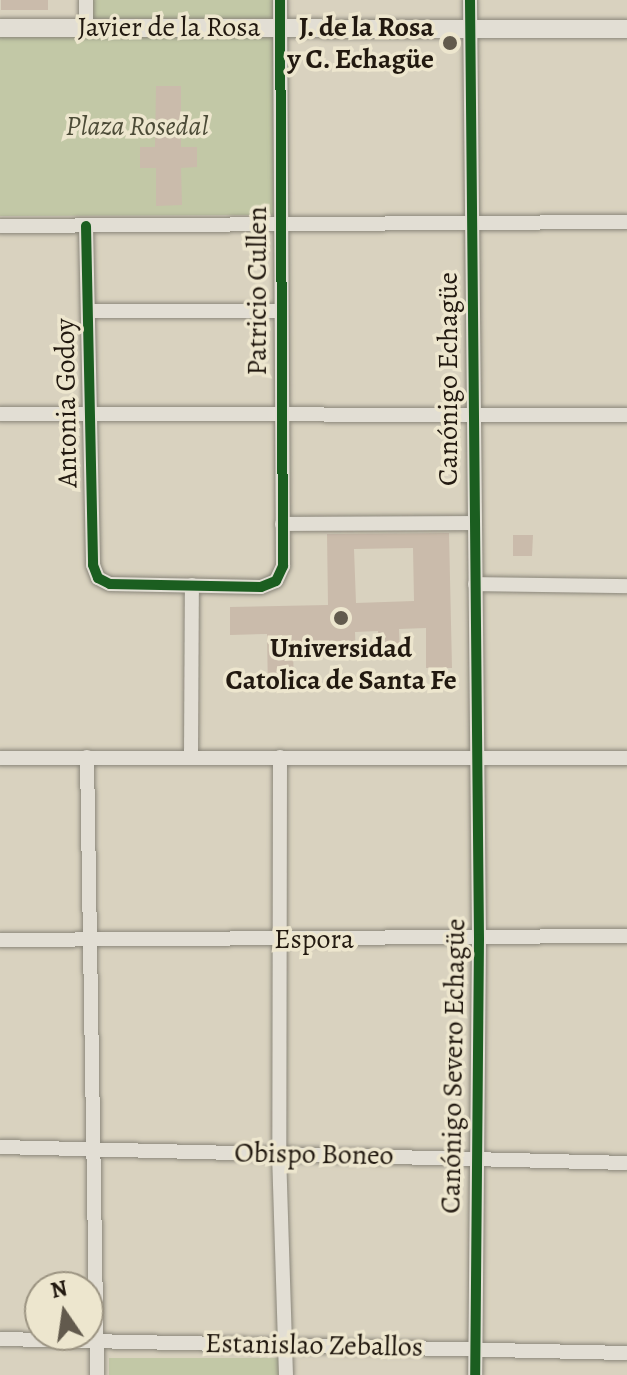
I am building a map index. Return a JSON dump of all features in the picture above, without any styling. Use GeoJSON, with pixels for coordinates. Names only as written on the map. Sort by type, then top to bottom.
{"type":"FeatureCollection","features":[{"type":"Feature","properties":{"kind":"street"},"geometry":{"type":"LineString","coordinates":[[86,0],[86,27]]}},
{"type":"Feature","properties":{"kind":"street","name":"Patricio Cullen"},"geometry":{"type":"LineString","coordinates":[[192,585],[261,587],[276,581],[283,566],[280,0]]}},
{"type":"Feature","properties":{"kind":"street","name":"Canónigo Echagüe"},"geometry":{"type":"LineString","coordinates":[[470,0],[474,757]]}},
{"type":"Feature","properties":{"kind":"street","name":"Javier de la Rosa"},"geometry":{"type":"LineString","coordinates":[[0,28],[627,29]]}},
{"type":"Feature","properties":{"kind":"street"},"geometry":{"type":"LineString","coordinates":[[0,226],[280,221],[627,222]]}},
{"type":"Feature","properties":{"kind":"street","name":"Antonia Godoy"},"geometry":{"type":"LineString","coordinates":[[86,226],[93,565],[98,578],[110,584],[192,585]]}},
{"type":"Feature","properties":{"kind":"street"},"geometry":{"type":"LineString","coordinates":[[88,311],[280,311]]}},
{"type":"Feature","properties":{"kind":"street"},"geometry":{"type":"LineString","coordinates":[[0,414],[627,415]]}},
{"type":"Feature","properties":{"kind":"street"},"geometry":{"type":"LineString","coordinates":[[282,524],[473,523]]}},
{"type":"Feature","properties":{"kind":"street"},"geometry":{"type":"LineString","coordinates":[[475,584],[627,586]]}},
{"type":"Feature","properties":{"kind":"street"},"geometry":{"type":"LineString","coordinates":[[191,757],[192,585]]}},
{"type":"Feature","properties":{"kind":"street"},"geometry":{"type":"LineString","coordinates":[[87,757],[93,941],[96,1271]]}},
{"type":"Feature","properties":{"kind":"street"},"geometry":{"type":"LineString","coordinates":[[280,757],[282,939],[279,1153],[286,1375]]}},
{"type":"Feature","properties":{"kind":"street","name":"Canónigo Severo Echagüe"},"geometry":{"type":"LineString","coordinates":[[474,757],[479,939],[475,1375]]}},
{"type":"Feature","properties":{"kind":"street"},"geometry":{"type":"LineString","coordinates":[[0,758],[627,758]]}},
{"type":"Feature","properties":{"kind":"street","name":"Espora"},"geometry":{"type":"LineString","coordinates":[[0,940],[627,936]]}},
{"type":"Feature","properties":{"kind":"street","name":"Obispo Boneo"},"geometry":{"type":"LineString","coordinates":[[0,1147],[627,1163]]}},
{"type":"Feature","properties":{"kind":"street","name":"Estanislao Zeballos"},"geometry":{"type":"LineString","coordinates":[[0,1339],[24,1339]]}},
{"type":"Feature","properties":{"kind":"street","name":"Estanislao Zeballos"},"geometry":{"type":"LineString","coordinates":[[104,1341],[627,1353]]}},
{"type":"Feature","properties":{"kind":"street"},"geometry":{"type":"LineString","coordinates":[[97,1351],[97,1375]]}},
{"type":"Feature","properties":{"kind":"green space"},"geometry":{"type":"Polygon","coordinates":[[[93,0],[273,0],[274,21],[93,21],[93,0]]]}},
{"type":"Feature","properties":{"kind":"green space","name":"Plaza Rosedal"},"geometry":{"type":"Polygon","coordinates":[[[273,35],[273,215],[0,216],[0,36],[273,35]]]}},
{"type":"Feature","properties":{"kind":"green space"},"geometry":{"type":"Polygon","coordinates":[[[109,1358],[280,1358],[280,1375],[109,1375],[109,1358]]]}},
{"type":"Feature","properties":{"kind":"building"},"geometry":{"type":"Polygon","coordinates":[[[1,0],[48,0],[48,10],[1,10],[1,0]]]}},
{"type":"Feature","properties":{"kind":"building"},"geometry":{"type":"Polygon","coordinates":[[[156,86],[181,86],[181,147],[197,147],[197,167],[181,168],[182,205],[156,206],[156,168],[140,168],[140,147],[155,147],[156,86]]]}},
{"type":"Feature","properties":{"kind":"building","name":"Universidad Catolica de Santa Fe"},"geometry":{"type":"Polygon","coordinates":[[[449,533],[452,668],[426,668],[426,628],[399,629],[400,654],[379,654],[378,631],[355,632],[356,658],[330,658],[330,645],[293,646],[294,692],[268,692],[267,634],[230,635],[230,607],[328,605],[327,534],[449,533]],[[413,548],[354,549],[356,603],[414,601],[413,548]]]}},
{"type":"Feature","properties":{"kind":"building"},"geometry":{"type":"Polygon","coordinates":[[[513,535],[533,535],[532,556],[513,556],[513,535]]]}},
{"type":"Feature","properties":{"kind":"cycle path"},"geometry":{"type":"LineString","coordinates":[[86,226],[93,565],[98,578],[110,584],[261,587],[276,581],[283,566],[280,0]]}},
{"type":"Feature","properties":{"kind":"cycle path"},"geometry":{"type":"LineString","coordinates":[[470,0],[479,939],[475,1375]]}},
{"type":"Feature","properties":{"kind":"place","name":"J. de la Rosa y C. Echagüe"},"geometry":{"type":"Point","coordinates":[450,43]}},
{"type":"Feature","properties":{"kind":"place","name":"Universidad Catolica de Santa Fe"},"geometry":{"type":"Point","coordinates":[341,618]}}]}
